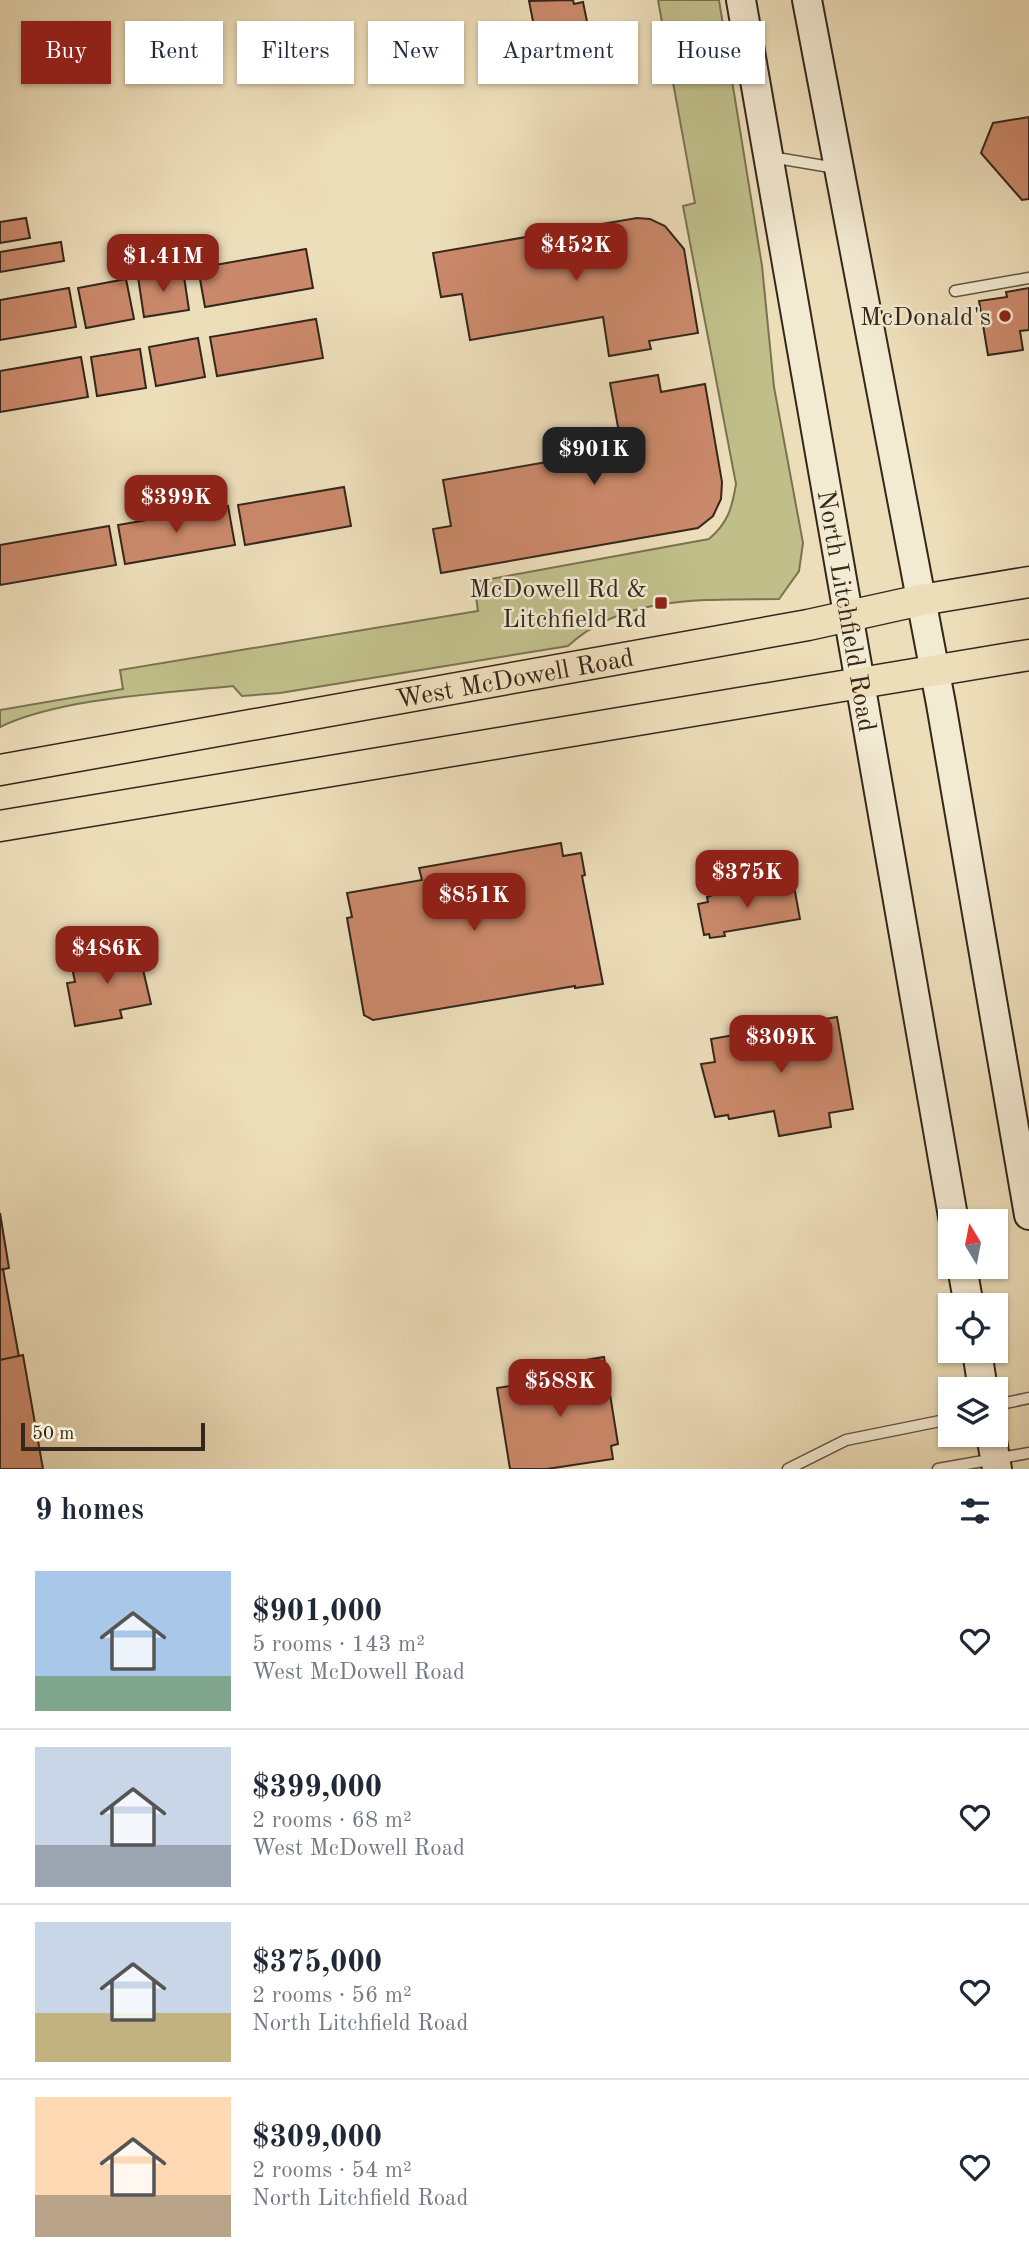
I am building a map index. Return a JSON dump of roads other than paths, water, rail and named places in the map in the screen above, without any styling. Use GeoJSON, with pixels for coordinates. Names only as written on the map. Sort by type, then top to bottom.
{"type":"FeatureCollection","features":[{"type":"Feature","properties":{"kind":"main road","name":"North Litchfield Road"},"geometry":{"type":"LineString","coordinates":[[741,0],[952,1209]]}},
{"type":"Feature","properties":{"kind":"main road"},"geometry":{"type":"LineString","coordinates":[[807,0],[935,670],[1029,1214]]}},
{"type":"Feature","properties":{"kind":"main road","name":"West McDowell Road"},"geometry":{"type":"LineString","coordinates":[[0,770],[808,625],[921,600],[1029,582]]}},
{"type":"Feature","properties":{"kind":"main road"},"geometry":{"type":"LineString","coordinates":[[0,827],[1029,654]]}},
{"type":"Feature","properties":{"kind":"lane"},"geometry":{"type":"LineString","coordinates":[[768,156],[840,168]]}},
{"type":"Feature","properties":{"kind":"lane"},"geometry":{"type":"LineString","coordinates":[[955,291],[1029,278]]}},
{"type":"Feature","properties":{"kind":"lane"},"geometry":{"type":"LineString","coordinates":[[1008,1402],[1029,1398]]}},
{"type":"Feature","properties":{"kind":"lane"},"geometry":{"type":"LineString","coordinates":[[788,1469],[845,1440],[938,1421]]}},
{"type":"Feature","properties":{"kind":"lane"},"geometry":{"type":"LineString","coordinates":[[938,1469],[995,1454],[1029,1453]]}},
{"type":"Feature","properties":{"kind":"place","name":"McDonald's"},"geometry":{"type":"Point","coordinates":[1005,316]}},
{"type":"Feature","properties":{"kind":"place","name":"McDowell Rd & Litchfield Rd"},"geometry":{"type":"Point","coordinates":[661,603]}}]}
